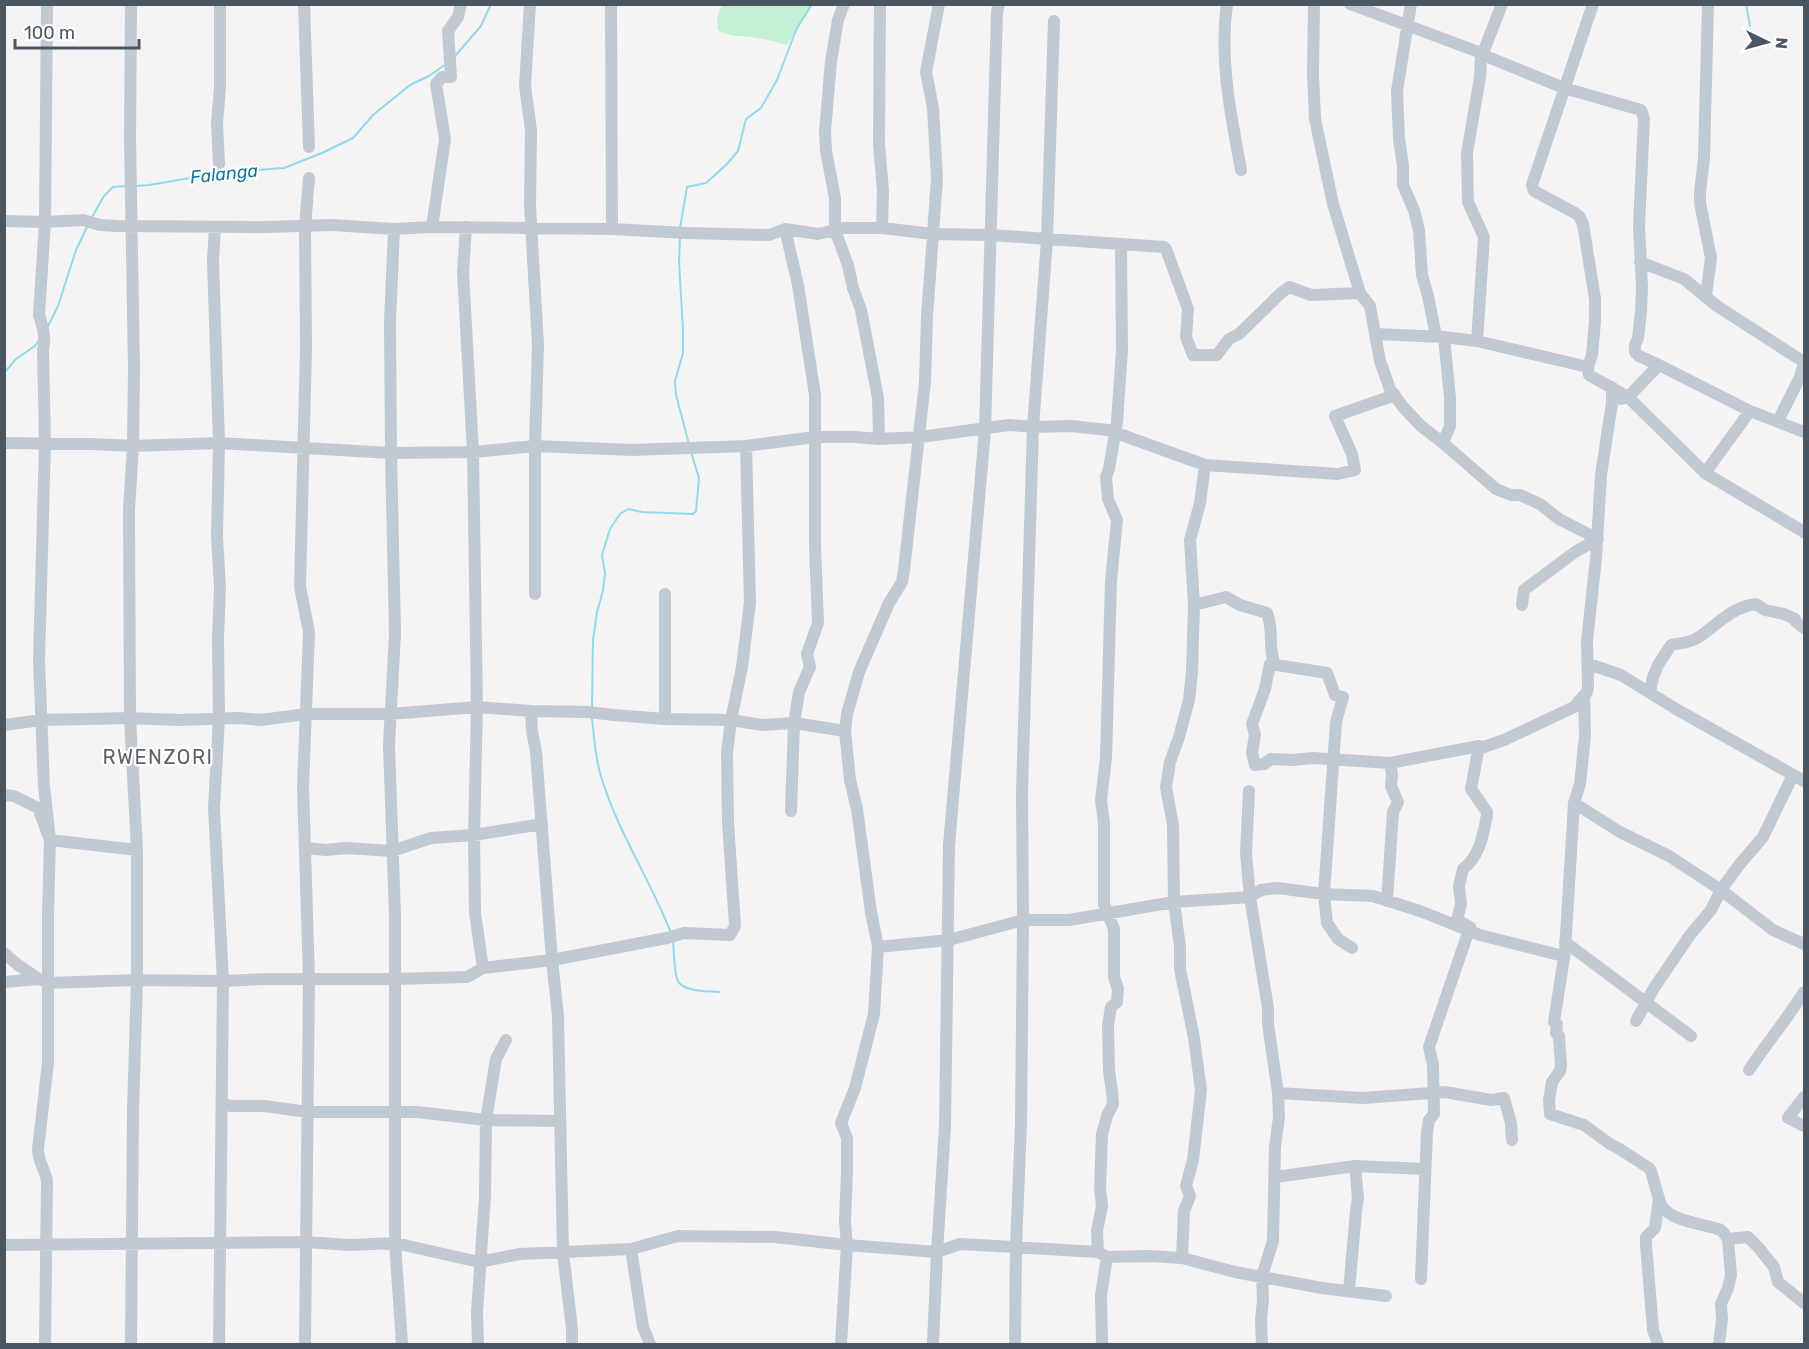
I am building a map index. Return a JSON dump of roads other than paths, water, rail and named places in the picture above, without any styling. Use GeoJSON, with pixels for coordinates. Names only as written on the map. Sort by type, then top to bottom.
{"type":"FeatureCollection","features":[{"type":"Feature","properties":{"kind":"street"},"geometry":{"type":"LineString","coordinates":[[45,1344],[47,1181],[46,1173],[38,1160],[38,1149],[48,1063],[44,981],[50,840],[47,824],[39,661],[45,443],[44,343],[39,315],[45,222],[47,4]]}},
{"type":"Feature","properties":{"kind":"street"},"geometry":{"type":"LineString","coordinates":[[131,4],[130,139],[134,368],[129,510],[130,718],[137,850],[131,1344]]}},
{"type":"Feature","properties":{"kind":"street"},"geometry":{"type":"LineString","coordinates":[[219,164],[217,124],[220,87],[220,4]]}},
{"type":"Feature","properties":{"kind":"street"},"geometry":{"type":"LineString","coordinates":[[304,4],[309,147]]}},
{"type":"Feature","properties":{"kind":"street"},"geometry":{"type":"LineString","coordinates":[[432,227],[445,139],[436,84],[442,77],[451,77],[448,31],[458,17],[461,4]]}},
{"type":"Feature","properties":{"kind":"street"},"geometry":{"type":"LineString","coordinates":[[530,4],[525,86],[531,130],[531,228],[538,345],[535,594]]}},
{"type":"Feature","properties":{"kind":"street"},"geometry":{"type":"LineString","coordinates":[[611,4],[612,229]]}},
{"type":"Feature","properties":{"kind":"street"},"geometry":{"type":"LineString","coordinates":[[844,4],[838,20],[831,62],[825,132],[826,151],[835,198],[835,230],[861,310],[878,398],[879,439]]}},
{"type":"Feature","properties":{"kind":"street"},"geometry":{"type":"LineString","coordinates":[[880,4],[879,144],[882,228]]}},
{"type":"Feature","properties":{"kind":"street"},"geometry":{"type":"LineString","coordinates":[[840,1344],[847,1245],[845,1221],[848,1171],[847,1138],[841,1123],[855,1088],[874,1014],[878,947],[857,809],[850,780],[845,731],[847,714],[859,672],[889,603],[902,582],[925,382],[927,317],[937,178],[933,108],[926,72],[939,4]]}},
{"type":"Feature","properties":{"kind":"street"},"geometry":{"type":"LineString","coordinates":[[933,1344],[945,1127],[949,845],[985,430],[999,4]]}},
{"type":"Feature","properties":{"kind":"street"},"geometry":{"type":"LineString","coordinates":[[1227,4],[1224,26],[1225,79],[1241,170]]}},
{"type":"Feature","properties":{"kind":"street"},"geometry":{"type":"LineString","coordinates":[[1314,4],[1315,119],[1333,204],[1360,293],[1370,306],[1380,361],[1390,389],[1421,426],[1496,489],[1511,495],[1520,495],[1540,504],[1564,522],[1598,539]]}},
{"type":"Feature","properties":{"kind":"street"},"geometry":{"type":"LineString","coordinates":[[1350,4],[1483,54],[1564,88],[1641,110],[1644,119],[1639,226],[1642,287],[1635,352],[1638,356],[1659,364],[1750,411],[1804,432]]}},
{"type":"Feature","properties":{"kind":"street"},"geometry":{"type":"LineString","coordinates":[[1411,4],[1397,91],[1403,185],[1414,210],[1419,230],[1422,275],[1440,337],[1450,398],[1450,426],[1443,443]]}},
{"type":"Feature","properties":{"kind":"street"},"geometry":{"type":"LineString","coordinates":[[1477,341],[1484,237],[1468,202],[1467,153],[1483,54],[1502,4]]}},
{"type":"Feature","properties":{"kind":"street"},"geometry":{"type":"LineString","coordinates":[[1593,4],[1532,185],[1534,191],[1579,216],[1583,224],[1595,299],[1589,375],[1628,397],[1705,473],[1804,532]]}},
{"type":"Feature","properties":{"kind":"street"},"geometry":{"type":"LineString","coordinates":[[1706,296],[1711,258],[1700,203],[1704,158],[1708,4]]}},
{"type":"Feature","properties":{"kind":"street"},"geometry":{"type":"LineString","coordinates":[[1015,1344],[1021,1124],[1022,792],[1034,427],[1047,240],[1054,21]]}},
{"type":"Feature","properties":{"kind":"street"},"geometry":{"type":"LineString","coordinates":[[305,1344],[309,979],[303,787],[309,632],[300,586],[306,348],[305,227],[309,178]]}},
{"type":"Feature","properties":{"kind":"street"},"geometry":{"type":"LineString","coordinates":[[4,220],[45,222],[83,220],[100,225],[132,226],[305,227],[332,225],[394,229],[432,227],[612,229],[769,235],[785,229],[818,234],[843,228],[882,228],[933,234],[991,235],[1164,247],[1188,309],[1186,337],[1192,356],[1217,355],[1229,339],[1239,334],[1289,287],[1311,295],[1360,293]]}},
{"type":"Feature","properties":{"kind":"street"},"geometry":{"type":"LineString","coordinates":[[215,227],[213,261],[219,443],[217,537],[220,587],[219,719],[214,808],[223,981],[219,1344]]}},
{"type":"Feature","properties":{"kind":"street"},"geometry":{"type":"LineString","coordinates":[[466,227],[463,272],[472,452],[477,707],[475,913],[483,968]]}},
{"type":"Feature","properties":{"kind":"street"},"geometry":{"type":"LineString","coordinates":[[394,229],[390,322],[395,634],[388,745],[395,979],[394,1243],[402,1344]]}},
{"type":"Feature","properties":{"kind":"street"},"geometry":{"type":"LineString","coordinates":[[785,229],[798,285],[815,395],[815,545],[818,623],[807,654],[810,667],[799,692],[794,723],[791,811]]}},
{"type":"Feature","properties":{"kind":"street"},"geometry":{"type":"LineString","coordinates":[[1102,1344],[1103,1254],[1097,1231],[1102,1206],[1100,1188],[1102,1134],[1113,1104],[1108,1071],[1108,1026],[1111,1008],[1117,1002],[1118,989],[1114,977],[1114,929],[1104,904],[1104,823],[1101,800],[1106,758],[1111,580],[1117,519],[1108,499],[1106,477],[1109,469],[1122,350],[1121,245]]}},
{"type":"Feature","properties":{"kind":"street"},"geometry":{"type":"LineString","coordinates":[[1640,262],[1684,279],[1804,363],[1800,377],[1778,421]]}},
{"type":"Feature","properties":{"kind":"street"},"geometry":{"type":"LineString","coordinates":[[1376,334],[1477,341],[1588,367]]}},
{"type":"Feature","properties":{"kind":"street"},"geometry":{"type":"LineString","coordinates":[[1612,403],[1628,397],[1659,364]]}},
{"type":"Feature","properties":{"kind":"street"},"geometry":{"type":"LineString","coordinates":[[1194,605],[1226,597],[1239,605],[1268,614],[1271,622],[1274,662],[1270,664],[1265,689],[1252,724],[1255,735],[1252,753],[1255,765],[1264,764],[1271,759],[1313,758],[1390,763],[1479,746],[1481,748],[1504,740],[1574,707],[1587,692],[1588,687],[1587,641],[1598,539],[1601,475],[1612,403],[1612,387]]}},
{"type":"Feature","properties":{"kind":"street"},"geometry":{"type":"LineString","coordinates":[[4,443],[133,447],[219,443],[391,453],[472,452],[535,446],[632,450],[746,446],[815,437],[879,439],[920,437],[1009,425],[1071,426],[1113,428],[1205,465],[1338,474],[1355,470],[1352,454],[1335,416],[1395,395]]}},
{"type":"Feature","properties":{"kind":"street"},"geometry":{"type":"LineString","coordinates":[[1705,473],[1750,411]]}},
{"type":"Feature","properties":{"kind":"street"},"geometry":{"type":"LineString","coordinates":[[4,982],[467,977],[483,968],[552,960],[673,936],[730,935],[735,929],[728,822],[728,753],[750,602],[746,446]]}},
{"type":"Feature","properties":{"kind":"street"},"geometry":{"type":"LineString","coordinates":[[1182,1258],[1184,1211],[1190,1196],[1186,1186],[1193,1160],[1201,1090],[1194,1038],[1180,969],[1180,947],[1174,902],[1173,825],[1166,788],[1170,762],[1189,700],[1194,605],[1190,540],[1200,503],[1205,465]]}},
{"type":"Feature","properties":{"kind":"street"},"geometry":{"type":"LineString","coordinates":[[1522,605],[1524,590],[1575,552],[1598,539]]}},
{"type":"Feature","properties":{"kind":"street"},"geometry":{"type":"LineString","coordinates":[[665,594],[665,719]]}},
{"type":"Feature","properties":{"kind":"street"},"geometry":{"type":"LineString","coordinates":[[1650,692],[1658,665],[1671,645],[1698,638],[1731,611],[1756,604],[1765,610],[1795,619],[1804,628]]}},
{"type":"Feature","properties":{"kind":"street"},"geometry":{"type":"LineString","coordinates":[[1270,664],[1327,674],[1335,695],[1343,697],[1336,722],[1324,894],[1328,923],[1338,939],[1352,948]]}},
{"type":"Feature","properties":{"kind":"street"},"geometry":{"type":"LineString","coordinates":[[1589,664],[1621,675],[1799,778],[1763,837],[1721,890],[1711,910],[1690,935],[1645,1002],[1636,1021]]}},
{"type":"Feature","properties":{"kind":"street"},"geometry":{"type":"LineString","coordinates":[[1584,696],[1585,736],[1580,784],[1574,803],[1565,942],[1554,1022],[1557,1024],[1556,1033],[1561,1066],[1552,1082],[1549,1100],[1550,1114],[1584,1125],[1649,1168],[1656,1182],[1660,1205],[1672,1215],[1694,1224],[1721,1229],[1728,1239],[1731,1275],[1721,1304],[1719,1344]]}},
{"type":"Feature","properties":{"kind":"street"},"geometry":{"type":"LineString","coordinates":[[4,725],[41,720],[130,718],[261,720],[306,714],[390,714],[477,707],[591,712],[614,716],[665,719],[731,720],[762,725],[794,723],[845,731]]}},
{"type":"Feature","properties":{"kind":"street"},"geometry":{"type":"LineString","coordinates":[[531,711],[558,1016],[563,1253],[572,1344]]}},
{"type":"Feature","properties":{"kind":"street"},"geometry":{"type":"LineString","coordinates":[[1421,1279],[1428,1120],[1434,1114],[1433,1065],[1429,1047],[1470,927],[1457,920],[1461,904],[1460,885],[1463,868],[1470,863],[1482,841],[1487,815],[1472,789],[1479,746]]}},
{"type":"Feature","properties":{"kind":"street"},"geometry":{"type":"LineString","coordinates":[[1387,901],[1394,812],[1398,802],[1391,786],[1390,763]]}},
{"type":"Feature","properties":{"kind":"street"},"geometry":{"type":"LineString","coordinates":[[1249,791],[1246,853],[1250,897],[1266,998],[1279,1117],[1273,1241],[1262,1276],[1262,1344]]}},
{"type":"Feature","properties":{"kind":"street"},"geometry":{"type":"LineString","coordinates":[[4,795],[14,796],[39,808],[50,840]]}},
{"type":"Feature","properties":{"kind":"street"},"geometry":{"type":"LineString","coordinates":[[1574,803],[1620,832],[1669,856],[1721,890],[1773,930],[1804,944]]}},
{"type":"Feature","properties":{"kind":"street"},"geometry":{"type":"LineString","coordinates":[[305,848],[392,851],[431,838],[474,835],[542,824]]}},
{"type":"Feature","properties":{"kind":"street"},"geometry":{"type":"LineString","coordinates":[[50,840],[137,850]]}},
{"type":"Feature","properties":{"kind":"street"},"geometry":{"type":"LineString","coordinates":[[878,947],[949,940],[1023,920],[1069,920],[1174,902],[1250,897],[1261,890],[1277,888],[1324,894],[1373,896],[1420,910],[1480,935],[1563,956]]}},
{"type":"Feature","properties":{"kind":"street"},"geometry":{"type":"LineString","coordinates":[[1565,942],[1691,1036]]}},
{"type":"Feature","properties":{"kind":"street"},"geometry":{"type":"LineString","coordinates":[[4,953],[18,965],[44,981]]}},
{"type":"Feature","properties":{"kind":"street"},"geometry":{"type":"LineString","coordinates":[[1749,1070],[1804,992]]}},
{"type":"Feature","properties":{"kind":"street"},"geometry":{"type":"LineString","coordinates":[[478,1344],[477,1312],[485,1196],[486,1120],[496,1059],[506,1041]]}},
{"type":"Feature","properties":{"kind":"street"},"geometry":{"type":"LineString","coordinates":[[1278,1093],[1363,1098],[1445,1092],[1491,1100],[1504,1098],[1511,1123],[1512,1140]]}},
{"type":"Feature","properties":{"kind":"street"},"geometry":{"type":"LineString","coordinates":[[1804,1097],[1788,1118],[1804,1126]]}},
{"type":"Feature","properties":{"kind":"street"},"geometry":{"type":"LineString","coordinates":[[222,1104],[264,1106],[308,1112],[417,1112],[486,1120],[560,1120]]}},
{"type":"Feature","properties":{"kind":"street"},"geometry":{"type":"LineString","coordinates":[[1275,1177],[1355,1166],[1425,1169]]}},
{"type":"Feature","properties":{"kind":"street"},"geometry":{"type":"LineString","coordinates":[[1349,1291],[1358,1198],[1355,1166]]}},
{"type":"Feature","properties":{"kind":"street"},"geometry":{"type":"LineString","coordinates":[[1658,1344],[1653,1330],[1646,1237],[1655,1228],[1659,1199]]}},
{"type":"Feature","properties":{"kind":"street"},"geometry":{"type":"LineString","coordinates":[[4,1245],[394,1243],[479,1262],[520,1254],[631,1249],[678,1236],[775,1237],[937,1252],[960,1244],[1182,1258],[1236,1272],[1322,1288],[1386,1296]]}},
{"type":"Feature","properties":{"kind":"street"},"geometry":{"type":"LineString","coordinates":[[1728,1239],[1748,1238],[1774,1268],[1778,1282],[1804,1303]]}},
{"type":"Feature","properties":{"kind":"street"},"geometry":{"type":"LineString","coordinates":[[631,1249],[643,1327],[651,1344]]}},
{"type":"Feature","properties":{"kind":"waterway","name":"Falanga"},"geometry":{"type":"LineString","coordinates":[[455,56],[481,26],[491,4]]}},
{"type":"Feature","properties":{"kind":"waterway"},"geometry":{"type":"LineString","coordinates":[[680,228],[687,187],[706,183],[738,151],[746,119],[761,108],[777,80],[796,30],[812,4]]}},
{"type":"Feature","properties":{"kind":"waterway"},"geometry":{"type":"LineString","coordinates":[[1746,4],[1750,26]]}},
{"type":"Feature","properties":{"kind":"waterway","name":"Falanga"},"geometry":{"type":"LineString","coordinates":[[136,186],[220,173],[284,168],[353,138],[373,115],[410,85],[446,64]]}},
{"type":"Feature","properties":{"kind":"waterway","name":"Falanga"},"geometry":{"type":"LineString","coordinates":[[92,217],[104,196],[113,187],[127,186]]}},
{"type":"Feature","properties":{"kind":"waterway","name":"Falanga"},"geometry":{"type":"LineString","coordinates":[[47,328],[58,306],[76,250],[88,225]]}},
{"type":"Feature","properties":{"kind":"waterway"},"geometry":{"type":"LineString","coordinates":[[680,237],[683,353],[675,381],[676,395],[689,444]]}},
{"type":"Feature","properties":{"kind":"waterway","name":"Falanga"},"geometry":{"type":"LineString","coordinates":[[4,373],[16,359],[35,346],[39,340]]}},
{"type":"Feature","properties":{"kind":"waterway"},"geometry":{"type":"LineString","coordinates":[[592,709],[593,640],[605,573],[602,555],[610,529],[620,514],[628,509],[642,512],[693,514],[696,511],[699,478],[691,452]]}},
{"type":"Feature","properties":{"kind":"waterway"},"geometry":{"type":"LineString","coordinates":[[592,718],[597,759],[607,794],[671,933]]}},
{"type":"Feature","properties":{"kind":"waterway"},"geometry":{"type":"LineString","coordinates":[[673,942],[676,974],[681,985],[697,990],[719,992]]}},
{"type":"Feature","properties":{"kind":"district","name":"RWENZORI"},"geometry":{"type":"Point","coordinates":[158,757]}}]}
